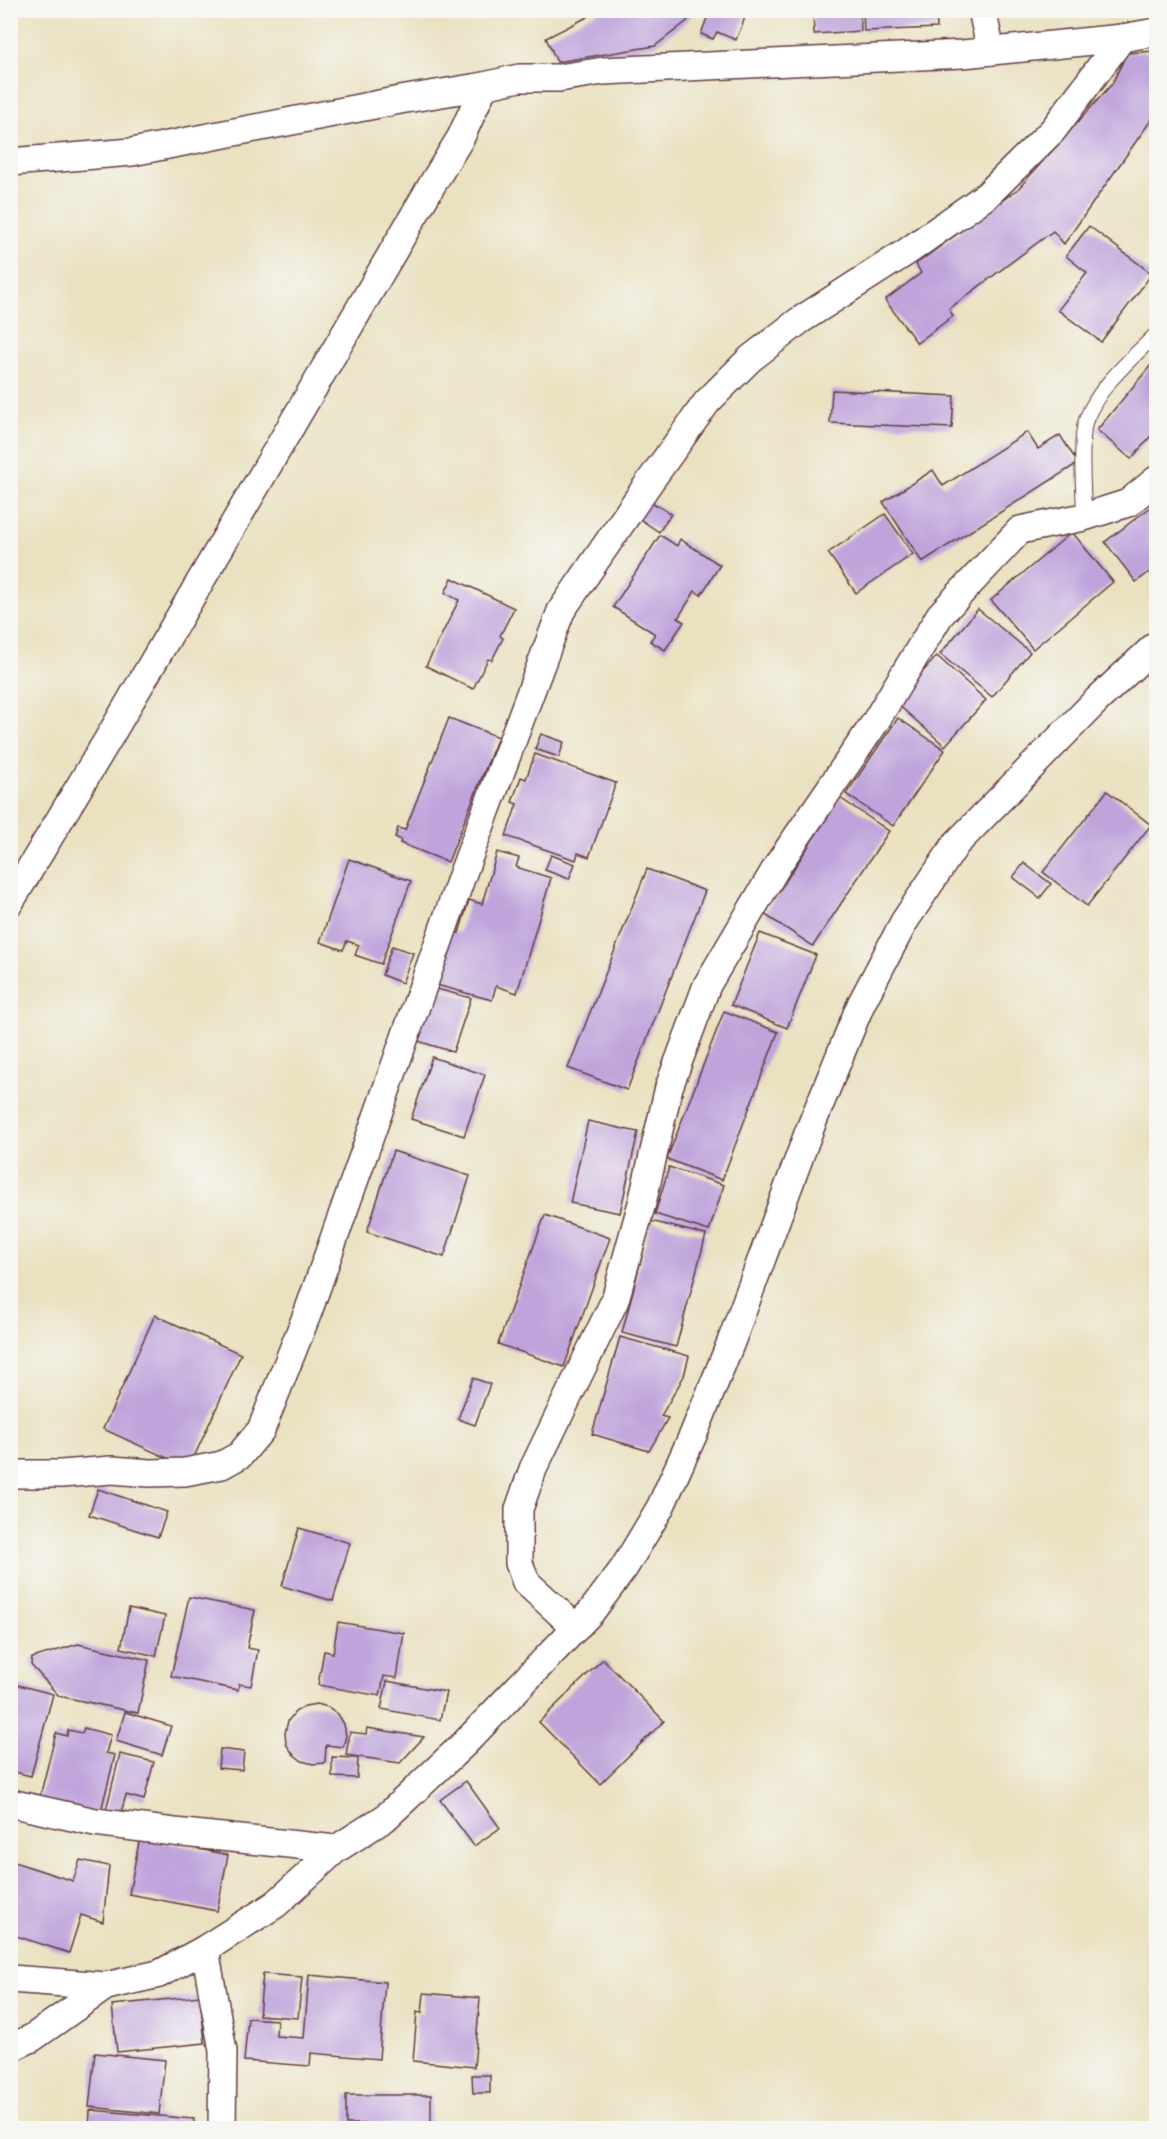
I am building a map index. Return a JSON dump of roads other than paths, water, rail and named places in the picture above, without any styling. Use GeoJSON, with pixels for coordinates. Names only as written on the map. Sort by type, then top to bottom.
{"type":"FeatureCollection","features":[{"type":"Feature","properties":{"kind":"street"},"geometry":{"type":"LineString","coordinates":[[981,10],[991,51]]}},
{"type":"Feature","properties":{"kind":"street"},"geometry":{"type":"LineString","coordinates":[[10,162],[132,152],[519,78],[559,78],[603,71],[963,54],[1122,38],[1156,32]]}},
{"type":"Feature","properties":{"kind":"street"},"geometry":{"type":"LineString","coordinates":[[10,1474],[61,1474],[112,1470],[150,1473],[185,1472],[222,1465],[240,1455],[261,1430],[308,1312],[464,870],[561,611],[707,402],[750,359],[799,321],[908,251],[987,195],[1053,130],[1122,38]]}},
{"type":"Feature","properties":{"kind":"street"},"geometry":{"type":"LineString","coordinates":[[10,902],[461,137],[484,86]]}},
{"type":"Feature","properties":{"kind":"street"},"geometry":{"type":"LineString","coordinates":[[576,1628],[526,1582],[519,1563],[519,1509],[533,1469],[615,1300],[642,1203],[669,1087],[707,985],[779,864],[874,724],[940,615],[1020,530],[1084,517],[1128,503],[1156,480]]}},
{"type":"Feature","properties":{"kind":"street"},"geometry":{"type":"LineString","coordinates":[[10,1979],[106,1986],[159,1974],[205,1949],[276,1904],[336,1849],[385,1818],[464,1744],[591,1612],[624,1568],[660,1508],[731,1342],[805,1141],[861,1004],[904,922],[956,844],[1097,700],[1156,645]]}},
{"type":"Feature","properties":{"kind":"street"},"geometry":{"type":"LineString","coordinates":[[10,1803],[96,1822],[336,1849]]}},
{"type":"Feature","properties":{"kind":"street"},"geometry":{"type":"LineString","coordinates":[[205,1949],[224,2051],[222,2128]]}},
{"type":"Feature","properties":{"kind":"street"},"geometry":{"type":"LineString","coordinates":[[10,2048],[32,2038],[106,1986]]}},
{"type":"Feature","properties":{"kind":"lane"},"geometry":{"type":"LineString","coordinates":[[1084,517],[1083,445],[1086,421],[1105,387],[1156,334]]}}]}
